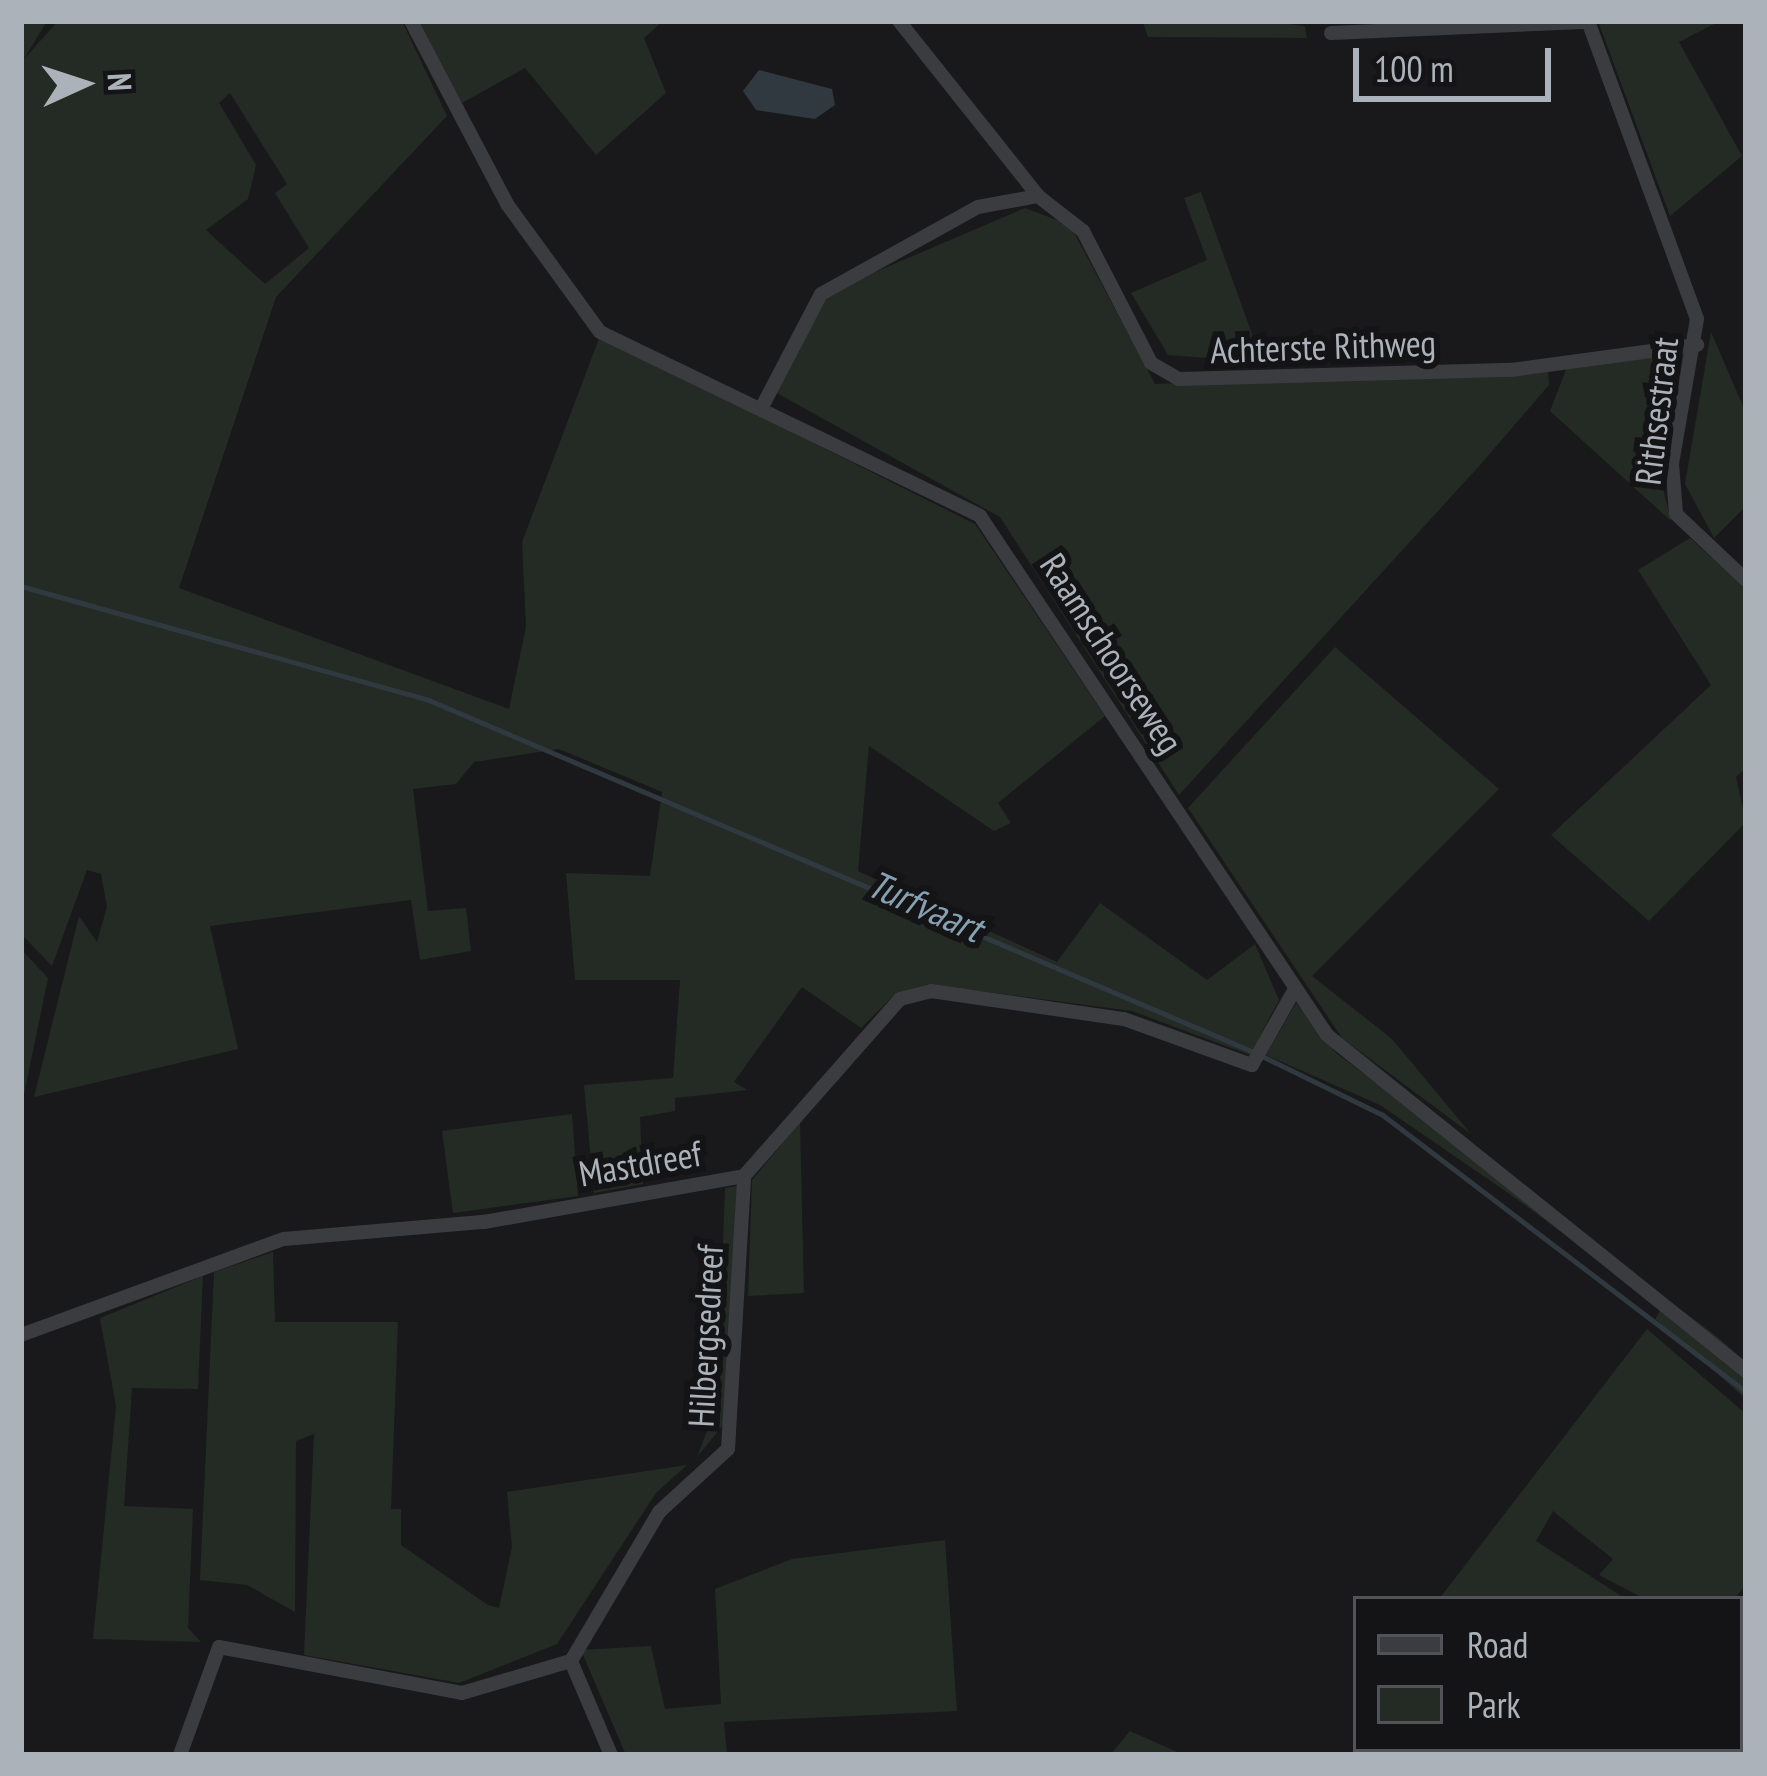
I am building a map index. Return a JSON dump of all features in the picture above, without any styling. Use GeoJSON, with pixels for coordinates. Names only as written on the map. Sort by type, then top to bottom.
{"type":"FeatureCollection","features":[{"type":"Feature","properties":{"kind":"street","name":"Raamschoorseweg"},"geometry":{"type":"LineString","coordinates":[[411,21],[507,204],[600,332],[763,405],[945,495],[1000,537],[1295,989],[1360,1066],[1746,1371]]}},
{"type":"Feature","properties":{"kind":"street","name":"Achterste Rithweg"},"geometry":{"type":"LineString","coordinates":[[899,21],[1038,196],[1083,231],[1151,363],[1178,379],[1511,370],[1697,345]]}},
{"type":"Feature","properties":{"kind":"street","name":"Rithsestraat"},"geometry":{"type":"LineString","coordinates":[[1331,33],[1588,22],[1691,299],[1697,345],[1673,500],[1746,580]]}},
{"type":"Feature","properties":{"kind":"street"},"geometry":{"type":"LineString","coordinates":[[763,405],[821,294],[978,207],[1038,196]]}},
{"type":"Feature","properties":{"kind":"street","name":"Mastdreef"},"geometry":{"type":"LineString","coordinates":[[21,1335],[284,1239],[484,1222],[744,1175],[877,1019],[931,991],[1124,1019],[1242,1063],[1262,1055],[1295,989]]}},
{"type":"Feature","properties":{"kind":"street","name":"Hilbergsedreef"},"geometry":{"type":"LineString","coordinates":[[571,1661],[659,1512],[728,1449],[744,1175]]}},
{"type":"Feature","properties":{"kind":"street"},"geometry":{"type":"LineString","coordinates":[[180,1755],[219,1647],[462,1693],[571,1661],[611,1755]]}},
{"type":"Feature","properties":{"kind":"green space"},"geometry":{"type":"Polygon","coordinates":[[[21,21],[47,21],[24,59],[58,21],[402,21],[447,116],[276,297],[179,588],[509,709],[526,627],[522,542],[600,336],[975,524],[1105,716],[998,803],[1011,823],[994,831],[869,746],[858,871],[1057,962],[1100,903],[1207,980],[1255,944],[1279,1000],[1250,1055],[1132,1011],[935,985],[895,994],[861,1028],[802,987],[734,1082],[747,1090],[675,1098],[675,1111],[640,1117],[643,1184],[594,1193],[584,1085],[673,1078],[680,980],[575,980],[566,873],[650,876],[662,792],[559,749],[474,762],[456,784],[413,789],[428,911],[466,908],[471,951],[420,960],[411,900],[210,926],[238,1049],[34,1097],[79,916],[97,942],[107,907],[101,874],[87,870],[52,966],[21,934],[21,21]],[[230,93],[219,103],[256,165],[248,199],[206,230],[265,284],[309,248],[275,193],[287,184],[230,93]]]}},
{"type":"Feature","properties":{"kind":"green space"},"geometry":{"type":"Polygon","coordinates":[[[406,21],[663,21],[644,38],[666,93],[596,155],[525,68],[462,103],[406,21]]]}},
{"type":"Feature","properties":{"kind":"green space"},"geometry":{"type":"Polygon","coordinates":[[[1267,21],[1305,26],[1307,38],[1148,37],[1143,22],[1267,21]]]}},
{"type":"Feature","properties":{"kind":"green space"},"geometry":{"type":"Polygon","coordinates":[[[1598,21],[1720,21],[1679,42],[1742,156],[1670,216],[1598,21]]]}},
{"type":"Feature","properties":{"kind":"green space"},"geometry":{"type":"Polygon","coordinates":[[[1201,192],[1262,362],[1168,355],[1131,293],[1207,260],[1184,198],[1201,192]]]}},
{"type":"Feature","properties":{"kind":"green space"},"geometry":{"type":"Polygon","coordinates":[[[1025,208],[1070,225],[1155,384],[1548,369],[1549,385],[1480,465],[1179,795],[1000,517],[775,392],[831,291],[1025,208]]]}},
{"type":"Feature","properties":{"kind":"green space"},"geometry":{"type":"Polygon","coordinates":[[[1711,332],[1746,413],[1746,506],[1714,538],[1685,484],[1711,332]]]}},
{"type":"Feature","properties":{"kind":"green space"},"geometry":{"type":"Polygon","coordinates":[[[1691,350],[1658,468],[1671,521],[1550,411],[1567,367],[1691,350]]]}},
{"type":"Feature","properties":{"kind":"green space"},"geometry":{"type":"Polygon","coordinates":[[[1690,538],[1746,589],[1746,768],[1736,777],[1746,822],[1649,921],[1551,835],[1711,685],[1638,570],[1690,538]]]}},
{"type":"Feature","properties":{"kind":"green space"},"geometry":{"type":"Polygon","coordinates":[[[1335,647],[1499,789],[1312,976],[1392,1039],[1471,1134],[1342,1038],[1188,808],[1335,647]]]}},
{"type":"Feature","properties":{"kind":"green space"},"geometry":{"type":"Polygon","coordinates":[[[21,949],[48,978],[21,1109],[21,949]]]}},
{"type":"Feature","properties":{"kind":"green space"},"geometry":{"type":"Polygon","coordinates":[[[1296,1003],[1336,1053],[1746,1362],[1746,1399],[1655,1319],[1662,1308],[1651,1298],[1511,1195],[1380,1105],[1266,1055],[1296,1003]]]}},
{"type":"Feature","properties":{"kind":"green space"},"geometry":{"type":"Polygon","coordinates":[[[572,1114],[578,1196],[453,1213],[442,1131],[572,1114]]]}},
{"type":"Feature","properties":{"kind":"green space"},"geometry":{"type":"Polygon","coordinates":[[[800,1122],[804,1293],[748,1296],[752,1180],[800,1122]]]}},
{"type":"Feature","properties":{"kind":"green space"},"geometry":{"type":"Polygon","coordinates":[[[737,1186],[724,1424],[697,1457],[717,1405],[725,1188],[737,1186]]]}},
{"type":"Feature","properties":{"kind":"green space"},"geometry":{"type":"Polygon","coordinates":[[[273,1252],[275,1322],[398,1322],[391,1509],[401,1509],[401,1545],[488,1605],[499,1608],[512,1547],[507,1492],[687,1465],[656,1493],[557,1644],[459,1683],[304,1655],[314,1434],[296,1441],[295,1612],[247,1585],[200,1580],[214,1272],[273,1252]]]}},
{"type":"Feature","properties":{"kind":"green space"},"geometry":{"type":"Polygon","coordinates":[[[203,1276],[198,1389],[132,1388],[124,1506],[193,1509],[188,1628],[201,1642],[93,1639],[116,1406],[100,1318],[203,1276]]]}},
{"type":"Feature","properties":{"kind":"green space"},"geometry":{"type":"Polygon","coordinates":[[[1647,1329],[1746,1414],[1746,1585],[1737,1596],[1639,1596],[1599,1575],[1613,1559],[1553,1511],[1536,1541],[1621,1596],[1441,1596],[1647,1329]]]}},
{"type":"Feature","properties":{"kind":"green space"},"geometry":{"type":"Polygon","coordinates":[[[945,1540],[957,1711],[724,1722],[727,1755],[626,1755],[581,1650],[651,1646],[665,1709],[721,1704],[715,1589],[792,1559],[945,1540]]]}},
{"type":"Feature","properties":{"kind":"green space"},"geometry":{"type":"Polygon","coordinates":[[[1130,1731],[1184,1755],[1110,1755],[1130,1731]]]}},
{"type":"Feature","properties":{"kind":"shaded area"},"geometry":{"type":"Polygon","coordinates":[[[759,70],[832,89],[835,105],[815,119],[756,110],[743,91],[759,70]]]}},
{"type":"Feature","properties":{"kind":"waterway","name":"Turfvaart"},"geometry":{"type":"LineString","coordinates":[[21,586],[429,700],[1254,1052]]}},
{"type":"Feature","properties":{"kind":"waterway","name":"Turfvaart"},"geometry":{"type":"LineString","coordinates":[[1264,1057],[1383,1115],[1746,1392]]}}]}
